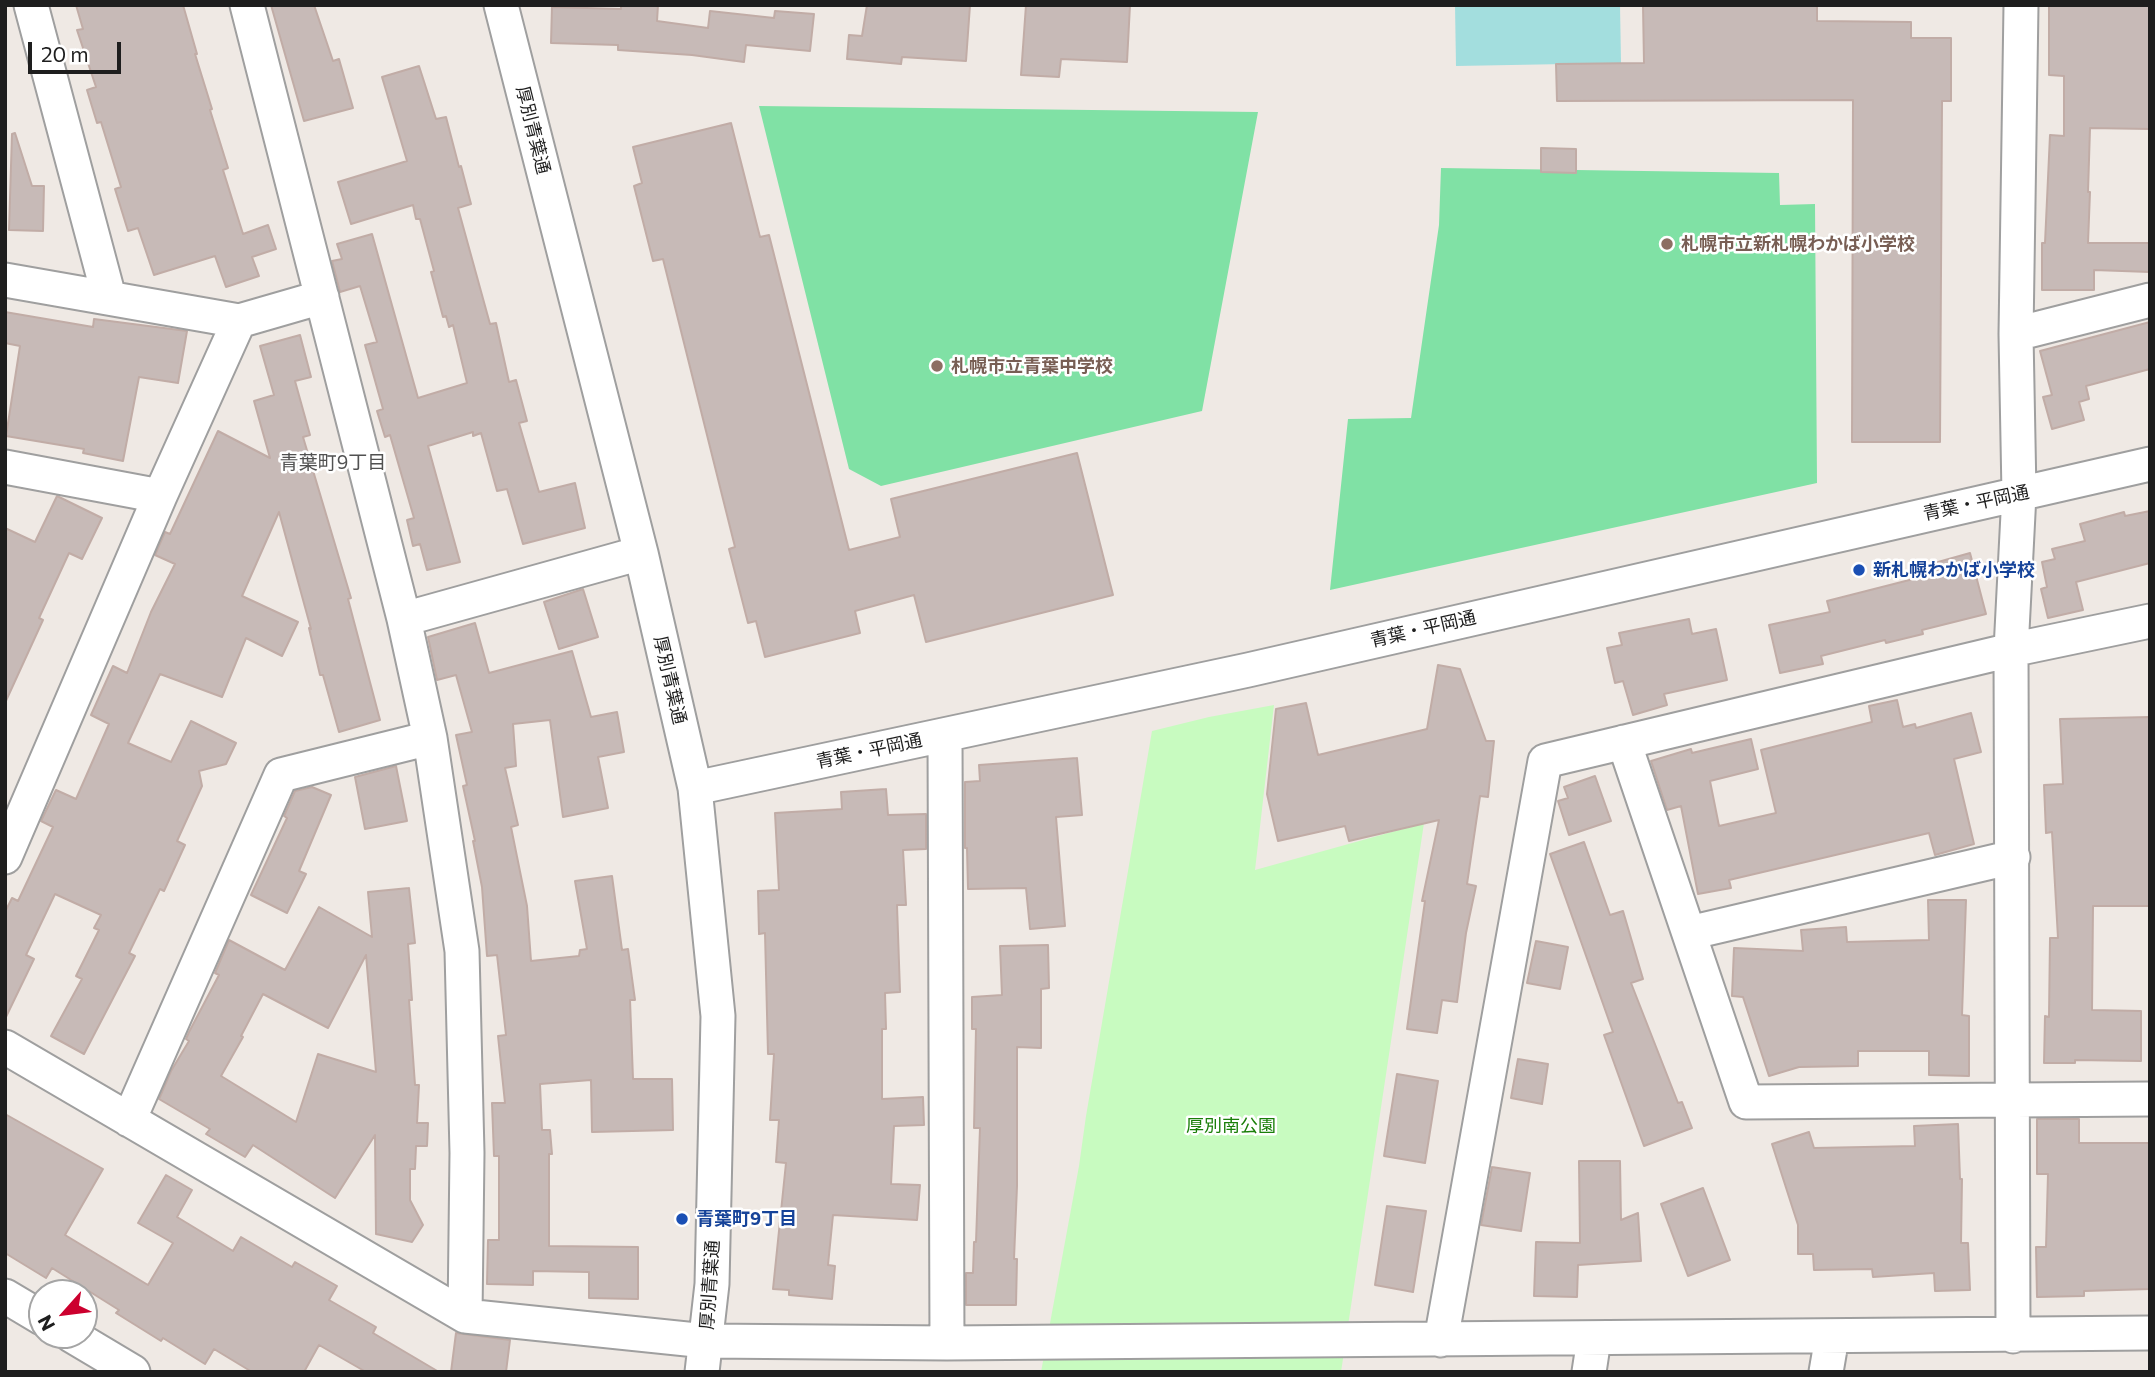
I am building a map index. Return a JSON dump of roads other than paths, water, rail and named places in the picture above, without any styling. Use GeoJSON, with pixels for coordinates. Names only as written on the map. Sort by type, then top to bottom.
{"type":"FeatureCollection","features":[{"type":"Feature","properties":{"kind":"street"},"geometry":{"type":"LineString","coordinates":[[31,5],[109,297]]}},
{"type":"Feature","properties":{"kind":"street"},"geometry":{"type":"LineString","coordinates":[[247,5],[404,619],[430,738],[463,951],[467,1153],[465,1316]]}},
{"type":"Feature","properties":{"kind":"street","name":"厚別青葉通"},"geometry":{"type":"LineString","coordinates":[[501,5],[641,553],[695,788],[718,1016],[712,1284],[704,1356]]}},
{"type":"Feature","properties":{"kind":"street"},"geometry":{"type":"LineString","coordinates":[[2013,1336],[2011,650],[2019,494],[2016,334],[2021,5]]}},
{"type":"Feature","properties":{"kind":"street"},"geometry":{"type":"LineString","coordinates":[[5,280],[239,321],[322,297]]}},
{"type":"Feature","properties":{"kind":"street"},"geometry":{"type":"LineString","coordinates":[[2016,334],[2150,300]]}},
{"type":"Feature","properties":{"kind":"street"},"geometry":{"type":"LineString","coordinates":[[5,857],[160,496],[239,321]]}},
{"type":"Feature","properties":{"kind":"street","name":"青葉・平岡通"},"geometry":{"type":"LineString","coordinates":[[695,788],[1248,670],[2150,464]]}},
{"type":"Feature","properties":{"kind":"street"},"geometry":{"type":"LineString","coordinates":[[5,467],[160,496]]}},
{"type":"Feature","properties":{"kind":"street"},"geometry":{"type":"LineString","coordinates":[[404,619],[641,553]]}},
{"type":"Feature","properties":{"kind":"street"},"geometry":{"type":"LineString","coordinates":[[1441,1340],[1545,761],[2011,650],[2150,621]]}},
{"type":"Feature","properties":{"kind":"street"},"geometry":{"type":"LineString","coordinates":[[945,735],[947,1343]]}},
{"type":"Feature","properties":{"kind":"street"},"geometry":{"type":"LineString","coordinates":[[129,1120],[281,775],[430,738]]}},
{"type":"Feature","properties":{"kind":"street"},"geometry":{"type":"LineString","coordinates":[[1624,742],[1746,1102],[2150,1099]]}},
{"type":"Feature","properties":{"kind":"street"},"geometry":{"type":"LineString","coordinates":[[1689,933],[2013,857]]}},
{"type":"Feature","properties":{"kind":"street"},"geometry":{"type":"LineString","coordinates":[[5,1047],[465,1316],[704,1356],[947,1343],[2150,1333]]}},
{"type":"Feature","properties":{"kind":"street"},"geometry":{"type":"LineString","coordinates":[[5,1296],[28,1310]]}},
{"type":"Feature","properties":{"kind":"street"},"geometry":{"type":"LineString","coordinates":[[1826,1372],[1832,1337]]}},
{"type":"Feature","properties":{"kind":"street"},"geometry":{"type":"LineString","coordinates":[[1589,1372],[1594,1339]]}},
{"type":"Feature","properties":{"kind":"street"},"geometry":{"type":"LineString","coordinates":[[94,1349],[133,1372]]}},
{"type":"Feature","properties":{"kind":"water"},"geometry":{"type":"Polygon","coordinates":[[[1455,5],[1620,5],[1621,63],[1456,66],[1455,5]]]}},
{"type":"Feature","properties":{"kind":"place","name":"札幌市立新札幌わかば小学校"},"geometry":{"type":"Point","coordinates":[1667,244]}},
{"type":"Feature","properties":{"kind":"place","name":"札幌市立青葉中学校"},"geometry":{"type":"Point","coordinates":[937,366]}},
{"type":"Feature","properties":{"kind":"place","name":"新札幌わかば小学校"},"geometry":{"type":"Point","coordinates":[1859,570]}},
{"type":"Feature","properties":{"kind":"place","name":"青葉町9丁目"},"geometry":{"type":"Point","coordinates":[682,1219]}},
{"type":"Feature","properties":{"kind":"district","name":"青葉町9丁目"},"geometry":{"type":"Point","coordinates":[333,463]}},
{"type":"Feature","properties":{"kind":"park label","name":"厚別南公園"},"geometry":{"type":"Point","coordinates":[1231,1126]}}]}
